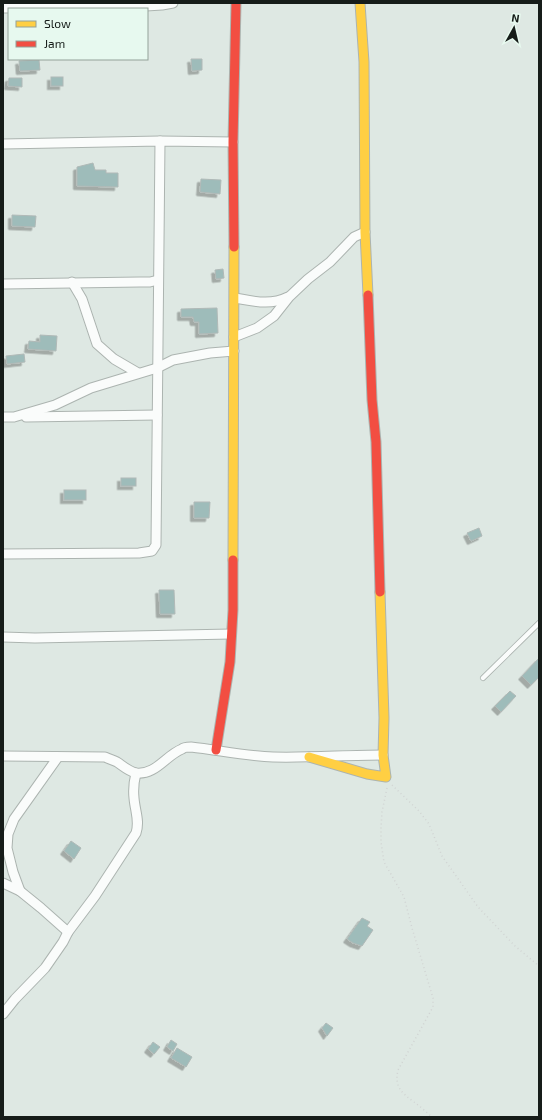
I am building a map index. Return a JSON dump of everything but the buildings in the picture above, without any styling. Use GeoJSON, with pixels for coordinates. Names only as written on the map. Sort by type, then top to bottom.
{"type":"FeatureCollection","features":[{"type":"Feature","properties":{"kind":"street"},"geometry":{"type":"LineString","coordinates":[[3,8],[130,7],[173,3]]}},
{"type":"Feature","properties":{"kind":"street"},"geometry":{"type":"LineString","coordinates":[[216,750],[230,662],[233,610],[235,298],[233,142],[236,3]]}},
{"type":"Feature","properties":{"kind":"street"},"geometry":{"type":"LineString","coordinates":[[310,757],[367,774],[386,777],[383,766],[384,718],[376,442],[372,400],[365,232],[364,62],[360,3]]}},
{"type":"Feature","properties":{"kind":"street"},"geometry":{"type":"LineString","coordinates":[[3,144],[160,141],[233,142]]}},
{"type":"Feature","properties":{"kind":"street"},"geometry":{"type":"LineString","coordinates":[[3,554],[138,553],[154,550],[156,544],[160,141]]}},
{"type":"Feature","properties":{"kind":"street"},"geometry":{"type":"LineString","coordinates":[[234,337],[257,328],[274,316],[289,297],[330,262],[354,238],[365,232]]}},
{"type":"Feature","properties":{"kind":"street"},"geometry":{"type":"LineString","coordinates":[[3,284],[145,282],[158,280]]}},
{"type":"Feature","properties":{"kind":"street"},"geometry":{"type":"LineString","coordinates":[[72,282],[82,299],[97,344],[114,359],[138,373]]}},
{"type":"Feature","properties":{"kind":"street"},"geometry":{"type":"LineString","coordinates":[[235,298],[260,302],[279,302],[289,297]]}},
{"type":"Feature","properties":{"kind":"street"},"geometry":{"type":"LineString","coordinates":[[14,417],[55,405],[91,388],[157,368],[172,360],[210,353],[234,351]]}},
{"type":"Feature","properties":{"kind":"street"},"geometry":{"type":"LineString","coordinates":[[3,417],[157,415]]}},
{"type":"Feature","properties":{"kind":"street"},"geometry":{"type":"LineString","coordinates":[[3,637],[35,638],[231,634]]}},
{"type":"Feature","properties":{"kind":"street"},"geometry":{"type":"LineString","coordinates":[[3,756],[105,758],[116,762],[126,770],[136,773],[149,772],[160,766],[170,756],[182,748],[191,747],[246,755],[310,757],[383,755]]}},
{"type":"Feature","properties":{"kind":"street"},"geometry":{"type":"LineString","coordinates":[[20,891],[12,872],[7,848],[8,834],[14,819],[58,757]]}},
{"type":"Feature","properties":{"kind":"street"},"geometry":{"type":"LineString","coordinates":[[3,1014],[15,999],[45,968],[68,932],[95,896],[136,833],[139,825],[134,797],[136,773]]}},
{"type":"Feature","properties":{"kind":"street"},"geometry":{"type":"LineString","coordinates":[[3,883],[20,891],[68,932]]}},
{"type":"Feature","properties":{"kind":"lane"},"geometry":{"type":"LineString","coordinates":[[483,678],[539,623]]}},
{"type":"Feature","properties":{"kind":"path"},"geometry":{"type":"LineString","coordinates":[[432,1117],[403,1094],[398,1087],[396,1078],[398,1070],[433,1007],[433,998],[404,897],[384,862],[381,842],[381,828],[382,812],[389,782],[419,811],[429,824],[442,856],[478,906],[515,946],[539,966]]}},
{"type":"Feature","properties":{"kind":"traffic: slow"},"geometry":{"type":"LineString","coordinates":[[360,3],[364,62],[365,232],[368,295]]}},
{"type":"Feature","properties":{"kind":"traffic: slow"},"geometry":{"type":"LineString","coordinates":[[233,560],[234,247]]}},
{"type":"Feature","properties":{"kind":"traffic: slow"},"geometry":{"type":"LineString","coordinates":[[309,757],[367,774],[386,777],[383,755],[384,718],[380,592]]}},
{"type":"Feature","properties":{"kind":"traffic: jam"},"geometry":{"type":"LineString","coordinates":[[234,247],[233,142],[236,3]]}},
{"type":"Feature","properties":{"kind":"traffic: jam"},"geometry":{"type":"LineString","coordinates":[[368,295],[372,400],[376,442],[380,592]]}},
{"type":"Feature","properties":{"kind":"traffic: jam"},"geometry":{"type":"LineString","coordinates":[[216,750],[230,662],[233,610],[233,560]]}}]}
